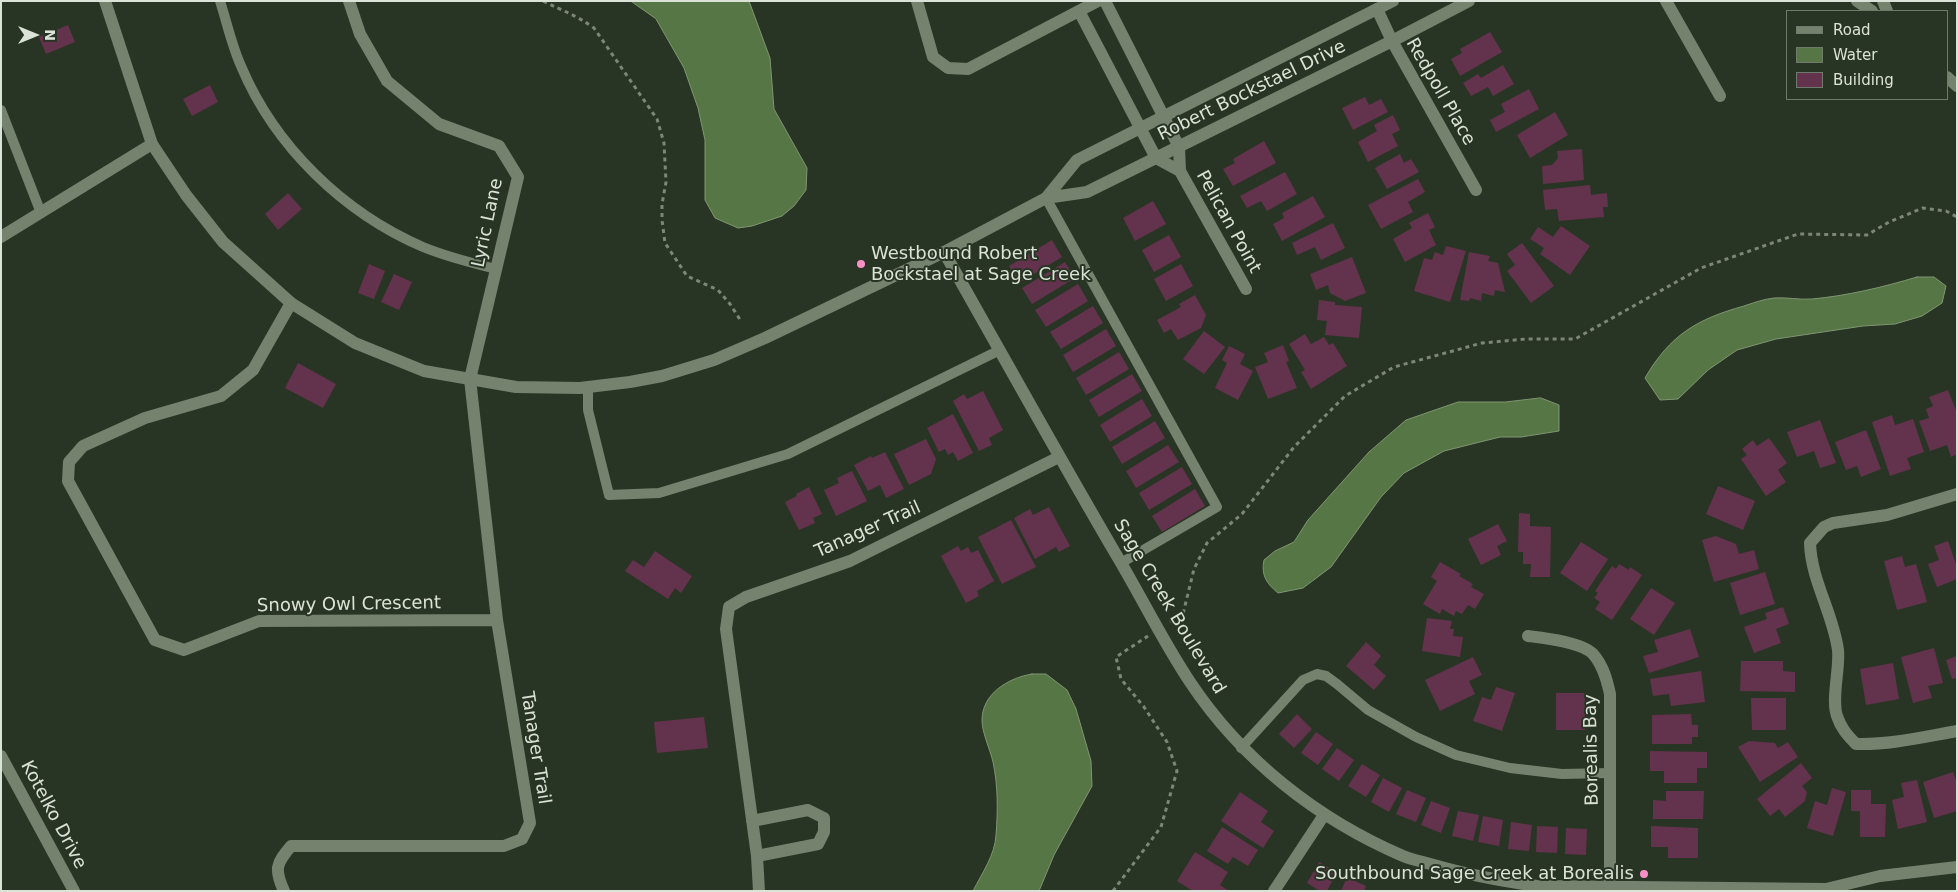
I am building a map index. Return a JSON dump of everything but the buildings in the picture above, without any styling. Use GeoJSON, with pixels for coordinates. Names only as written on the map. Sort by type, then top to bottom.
{"type":"FeatureCollection","features":[{"type":"Feature","properties":{"kind":"street","name":"Robert Bockstael Drive"},"geometry":{"type":"LineString","coordinates":[[105,1],[152,144],[186,195],[223,242],[290,303],[355,343],[424,372],[516,387],[588,387],[630,382],[662,376],[714,360],[765,338],[944,252],[1046,198],[1087,192],[1469,1]]}},
{"type":"Feature","properties":{"kind":"street","name":"Lyric Lane"},"geometry":{"type":"LineString","coordinates":[[349,1],[360,34],[387,80],[440,124],[499,146],[518,178],[470,379]]}},
{"type":"Feature","properties":{"kind":"street"},"geometry":{"type":"LineString","coordinates":[[917,1],[934,57],[948,68],[968,69],[1098,1]]}},
{"type":"Feature","properties":{"kind":"street"},"geometry":{"type":"LineString","coordinates":[[1105,1],[1180,147]]}},
{"type":"Feature","properties":{"kind":"street","name":"Robert Bockstael Drive"},"geometry":{"type":"LineString","coordinates":[[1046,198],[1077,160],[1393,1]]}},
{"type":"Feature","properties":{"kind":"street"},"geometry":{"type":"LineString","coordinates":[[1666,1],[1720,96]]}},
{"type":"Feature","properties":{"kind":"street"},"geometry":{"type":"LineString","coordinates":[[1857,1],[1870,10]]}},
{"type":"Feature","properties":{"kind":"street","name":"Redpoll Place"},"geometry":{"type":"LineString","coordinates":[[1377,9],[1392,41],[1476,190]]}},
{"type":"Feature","properties":{"kind":"street"},"geometry":{"type":"LineString","coordinates":[[1079,11],[1156,158]]}},
{"type":"Feature","properties":{"kind":"street"},"geometry":{"type":"LineString","coordinates":[[1,237],[152,144]]}},
{"type":"Feature","properties":{"kind":"street","name":"Pelican Point"},"geometry":{"type":"LineString","coordinates":[[1180,147],[1180,171],[1246,289]]}},
{"type":"Feature","properties":{"kind":"street","name":"Pelican Point"},"geometry":{"type":"LineString","coordinates":[[1156,158],[1180,171]]}},
{"type":"Feature","properties":{"kind":"street","name":"Sage Creek Boulevard"},"geometry":{"type":"LineString","coordinates":[[944,252],[1059,457],[1190,682],[1241,748],[1274,777],[1324,815],[1404,857],[1456,872],[1497,881],[1537,886],[1610,889],[1831,890],[1880,876],[1957,867]]}},
{"type":"Feature","properties":{"kind":"street","name":"Snowy Owl Crescent"},"geometry":{"type":"LineString","coordinates":[[290,303],[253,370],[221,396],[145,418],[83,446],[69,462],[68,481],[155,640],[184,650],[259,621],[497,620]]}},
{"type":"Feature","properties":{"kind":"street","name":"Tanager Trail"},"geometry":{"type":"LineString","coordinates":[[284,891],[277,876],[280,859],[290,846],[504,846],[522,839],[530,823],[497,620],[470,379]]}},
{"type":"Feature","properties":{"kind":"street","name":"Tanager Trail"},"geometry":{"type":"LineString","coordinates":[[760,891],[757,856],[726,629],[730,607],[746,597],[850,561],[1059,457]]}},
{"type":"Feature","properties":{"kind":"street"},"geometry":{"type":"LineString","coordinates":[[1957,494],[1887,515],[1834,523],[1824,527],[1810,542],[1811,558],[1819,588],[1833,626],[1838,652],[1836,714],[1845,733],[1856,744],[1872,744],[1894,743],[1957,731]]}},
{"type":"Feature","properties":{"kind":"street","name":"Borealis Bay"},"geometry":{"type":"LineString","coordinates":[[1528,636],[1556,640],[1592,653],[1606,675],[1610,694],[1610,889]]}},
{"type":"Feature","properties":{"kind":"street","name":"Kotelko Drive"},"geometry":{"type":"LineString","coordinates":[[1,756],[74,891]]}},
{"type":"Feature","properties":{"kind":"street"},"geometry":{"type":"LineString","coordinates":[[752,821],[808,810],[824,818],[824,832],[818,844],[757,856]]}},
{"type":"Feature","properties":{"kind":"street"},"geometry":{"type":"LineString","coordinates":[[1274,891],[1324,815]]}},
{"type":"Feature","properties":{"kind":"lane"},"geometry":{"type":"LineString","coordinates":[[220,1],[241,66],[261,106],[284,141],[317,176],[345,201],[381,225],[423,247],[496,269]]}},
{"type":"Feature","properties":{"kind":"lane"},"geometry":{"type":"LineString","coordinates":[[1,110],[41,213]]}},
{"type":"Feature","properties":{"kind":"lane"},"geometry":{"type":"LineString","coordinates":[[1046,198],[1217,507],[1121,562]]}},
{"type":"Feature","properties":{"kind":"lane"},"geometry":{"type":"LineString","coordinates":[[588,387],[588,410],[609,495],[659,493],[788,454],[1000,350]]}},
{"type":"Feature","properties":{"kind":"lane"},"geometry":{"type":"LineString","coordinates":[[1241,748],[1303,680],[1317,674],[1326,676],[1368,710],[1416,738],[1456,755],[1510,768],[1562,774],[1610,773]]}},
{"type":"Feature","properties":{"kind":"path"},"geometry":{"type":"LineString","coordinates":[[543,1],[565,9],[594,28],[657,118],[665,151],[666,182],[662,204],[662,220],[665,243],[687,276],[718,290],[730,304],[740,321]]}},
{"type":"Feature","properties":{"kind":"path"},"geometry":{"type":"LineString","coordinates":[[1113,891],[1161,827],[1177,771],[1167,742],[1144,707],[1121,678],[1116,658],[1183,614],[1194,569],[1207,543],[1242,514],[1294,447],[1345,396],[1394,367],[1482,343],[1526,339],[1575,339],[1701,268],[1798,234],[1867,236],[1889,222],[1922,208],[1946,211],[1957,217]]}},
{"type":"Feature","properties":{"kind":"water"},"geometry":{"type":"Polygon","coordinates":[[[631,1],[749,1],[770,58],[774,109],[807,168],[806,190],[794,206],[782,216],[752,226],[738,228],[715,218],[705,200],[705,140],[698,108],[684,68],[656,19],[631,1]]]}},
{"type":"Feature","properties":{"kind":"water"},"geometry":{"type":"Polygon","coordinates":[[[1917,277],[1934,277],[1946,286],[1942,303],[1922,316],[1895,324],[1863,326],[1776,339],[1737,350],[1708,370],[1678,399],[1660,400],[1645,378],[1664,350],[1686,331],[1727,311],[1770,299],[1807,299],[1838,296],[1878,288],[1917,277]]]}},
{"type":"Feature","properties":{"kind":"water"},"geometry":{"type":"Polygon","coordinates":[[[1541,398],[1559,405],[1559,431],[1521,437],[1500,437],[1444,451],[1404,473],[1381,497],[1331,567],[1303,588],[1278,593],[1270,586],[1263,570],[1264,560],[1275,551],[1294,542],[1308,520],[1369,452],[1406,420],[1458,402],[1505,402],[1541,398]]]}},
{"type":"Feature","properties":{"kind":"water"},"geometry":{"type":"Polygon","coordinates":[[[1032,674],[1046,674],[1067,690],[1076,709],[1091,761],[1092,786],[1054,855],[1039,891],[973,891],[988,864],[995,842],[997,826],[996,780],[982,722],[983,712],[986,703],[998,689],[1014,679],[1032,674]]]}},
{"type":"Feature","properties":{"kind":"place","name":"Westbound Robert Bockstael at Sage Creek"},"geometry":{"type":"Point","coordinates":[861,264]}},
{"type":"Feature","properties":{"kind":"place","name":"Southbound Sage Creek at Borealis"},"geometry":{"type":"Point","coordinates":[1644,874]}}]}
